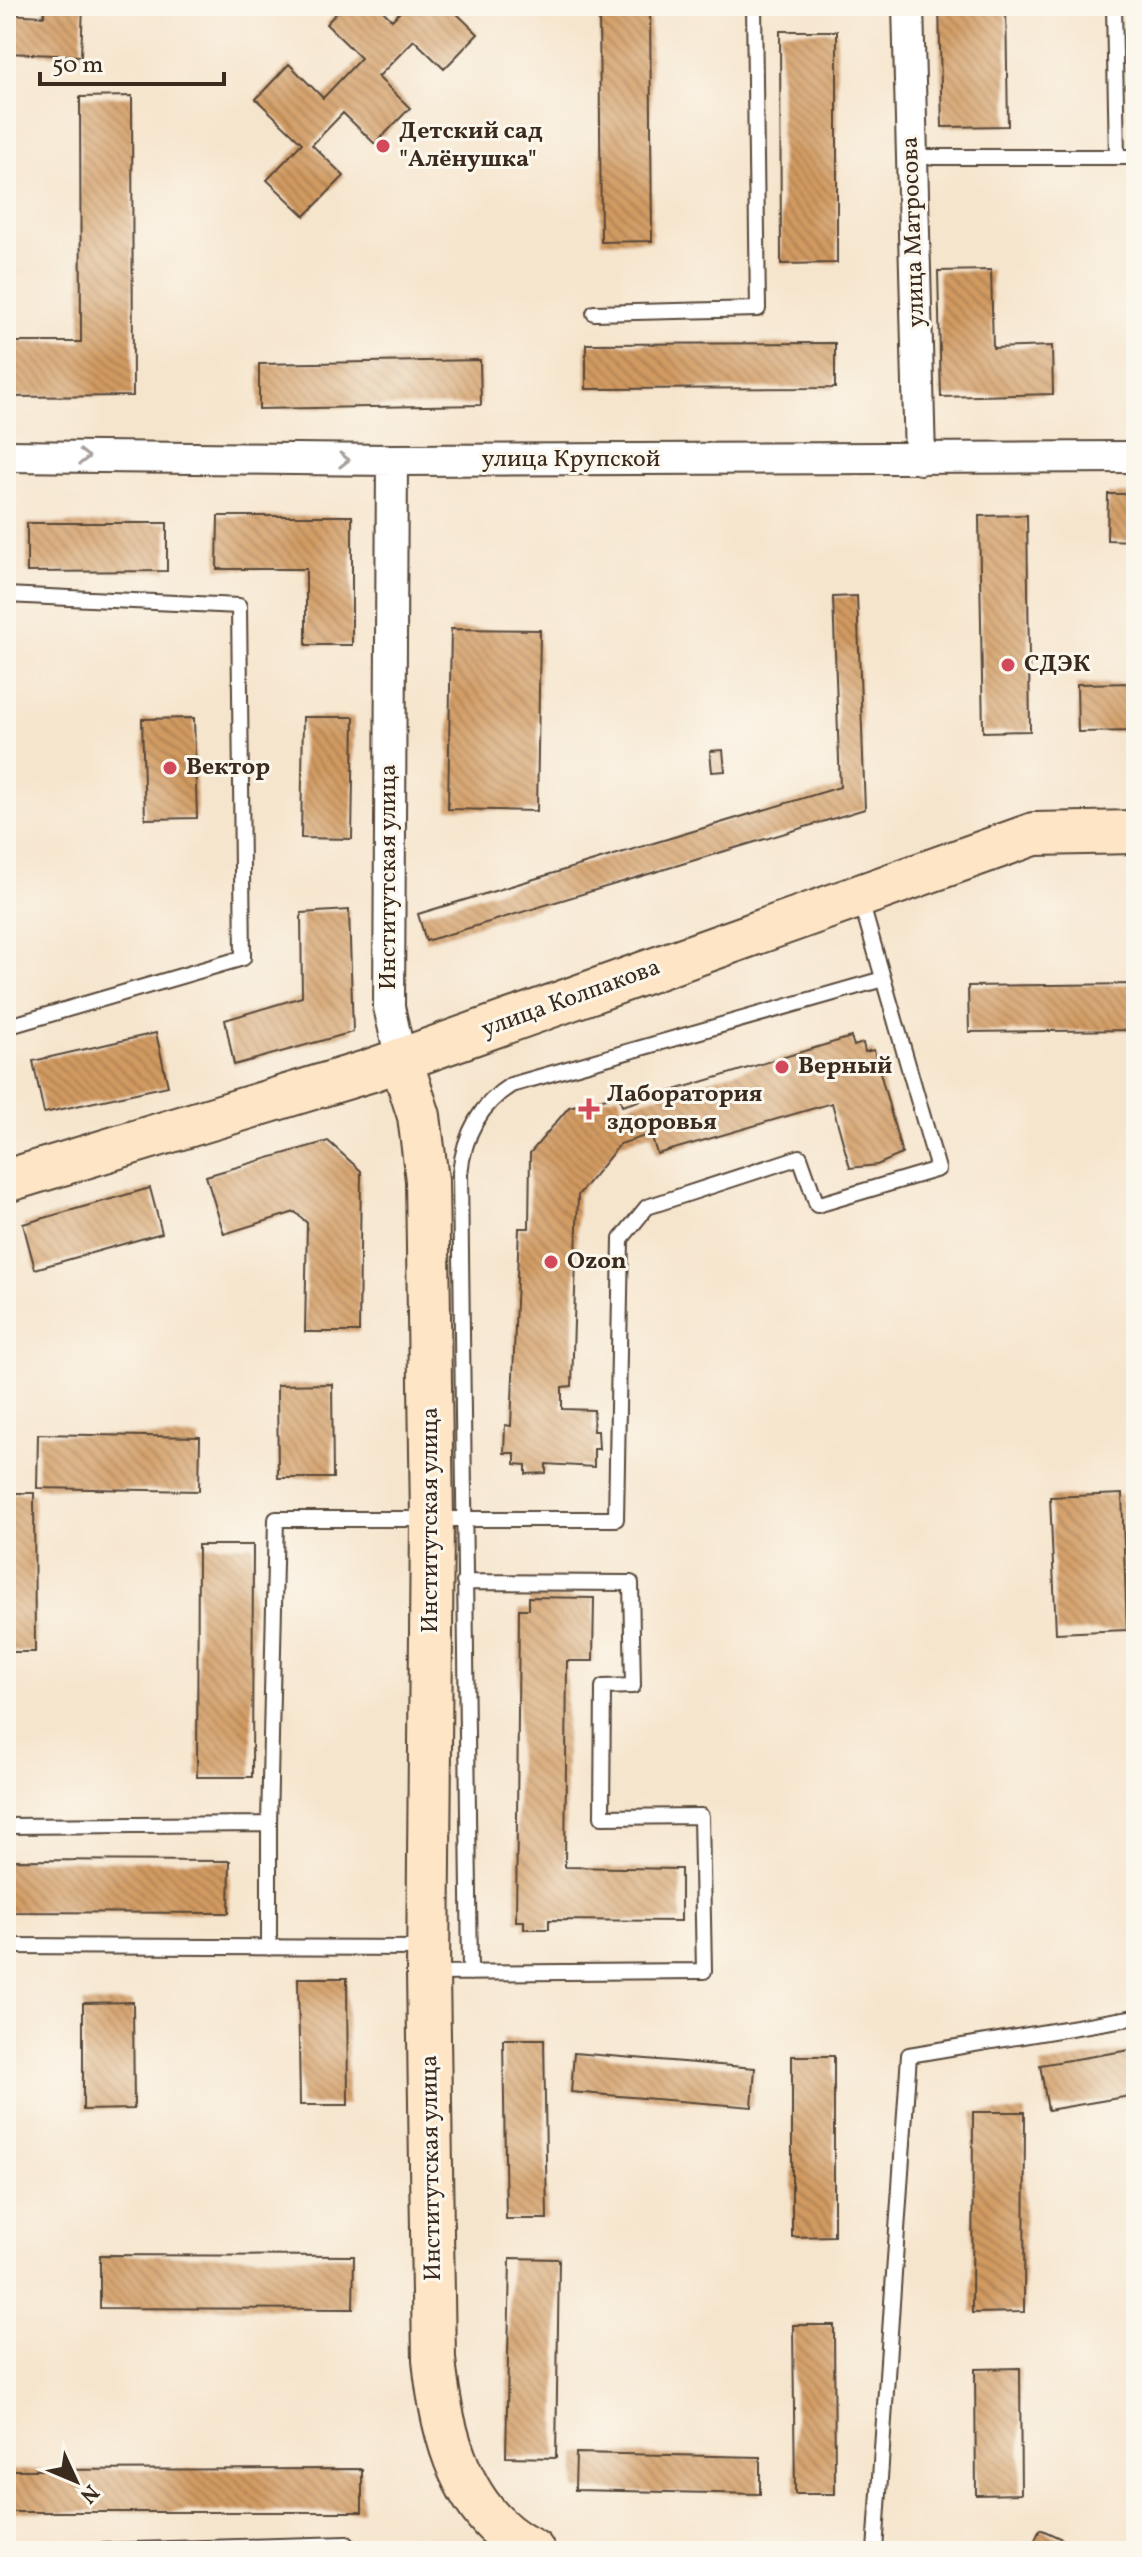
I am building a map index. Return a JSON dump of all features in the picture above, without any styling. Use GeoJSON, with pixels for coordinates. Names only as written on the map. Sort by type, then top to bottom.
{"type":"FeatureCollection","features":[{"type":"Feature","properties":{"kind":"street","name":"улица Матросова"},"geometry":{"type":"LineString","coordinates":[[908,6],[920,459]]}},
{"type":"Feature","properties":{"kind":"street","name":"улица Крупской"},"geometry":{"type":"LineString","coordinates":[[6,456],[392,460],[1136,457]]}},
{"type":"Feature","properties":{"kind":"street","name":"Институтская улица"},"geometry":{"type":"LineString","coordinates":[[392,460],[389,1007],[401,1060],[419,1116],[427,1180],[448,1518],[429,1960],[438,2394],[454,2457],[464,2480],[487,2516],[510,2541]]}},
{"type":"Feature","properties":{"kind":"street","name":"улица Колпакова"},"geometry":{"type":"LineString","coordinates":[[6,1181],[401,1060],[1034,834],[1136,832]]}},
{"type":"Feature","properties":{"kind":"lane"},"geometry":{"type":"LineString","coordinates":[[594,313],[758,309],[754,6]]}},
{"type":"Feature","properties":{"kind":"lane"},"geometry":{"type":"LineString","coordinates":[[1114,6],[1117,157]]}},
{"type":"Feature","properties":{"kind":"lane"},"geometry":{"type":"LineString","coordinates":[[912,157],[1136,157]]}},
{"type":"Feature","properties":{"kind":"lane"},"geometry":{"type":"LineString","coordinates":[[6,595],[239,606],[243,958],[6,1027]]}},
{"type":"Feature","properties":{"kind":"lane"},"geometry":{"type":"LineString","coordinates":[[269,1948],[276,1519],[616,1519],[621,1239],[647,1207],[800,1157],[817,1205],[938,1169],[860,897]]}},
{"type":"Feature","properties":{"kind":"lane"},"geometry":{"type":"LineString","coordinates":[[470,1973],[464,1582],[448,1518],[460,1173],[468,1136],[483,1109],[501,1091],[525,1080],[883,979]]}},
{"type":"Feature","properties":{"kind":"lane"},"geometry":{"type":"LineString","coordinates":[[6,1946],[269,1948],[429,1960],[470,1973],[704,1971],[701,1816],[602,1817],[603,1687],[633,1686],[631,1583],[464,1582]]}},
{"type":"Feature","properties":{"kind":"lane"},"geometry":{"type":"LineString","coordinates":[[6,1826],[269,1824]]}},
{"type":"Feature","properties":{"kind":"lane"},"geometry":{"type":"LineString","coordinates":[[875,2551],[909,2055],[1136,2017]]}},
{"type":"Feature","properties":{"kind":"lane"},"geometry":{"type":"LineString","coordinates":[[100,2551],[347,2544]]}},
{"type":"Feature","properties":{"kind":"building"},"geometry":{"type":"Polygon","coordinates":[[[44,6],[83,6],[81,56],[6,53],[6,14],[44,16],[44,6]]]}},
{"type":"Feature","properties":{"kind":"building"},"geometry":{"type":"Polygon","coordinates":[[[343,6],[378,6],[392,20],[406,6],[449,6],[478,34],[444,69],[414,40],[378,77],[410,108],[375,144],[343,113],[312,145],[344,176],[305,216],[267,180],[302,143],[256,99],[289,64],[323,98],[361,58],[326,24],[343,6]]]}},
{"type":"Feature","properties":{"kind":"building"},"geometry":{"type":"Polygon","coordinates":[[[599,6],[650,6],[652,241],[601,242],[599,6]]]}},
{"type":"Feature","properties":{"kind":"building"},"geometry":{"type":"Polygon","coordinates":[[[939,6],[1006,6],[1008,126],[942,127],[939,6]]]}},
{"type":"Feature","properties":{"kind":"building"},"geometry":{"type":"Polygon","coordinates":[[[780,31],[837,31],[837,263],[781,264],[780,31]]]}},
{"type":"Feature","properties":{"kind":"building"},"geometry":{"type":"Polygon","coordinates":[[[132,96],[133,396],[6,397],[6,342],[81,342],[80,97],[132,96]]]}},
{"type":"Feature","properties":{"kind":"building"},"geometry":{"type":"Polygon","coordinates":[[[991,270],[993,348],[1052,346],[1053,394],[941,397],[938,271],[991,270]]]}},
{"type":"Feature","properties":{"kind":"building"},"geometry":{"type":"Polygon","coordinates":[[[835,343],[835,388],[586,389],[586,344],[835,343]]]}},
{"type":"Feature","properties":{"kind":"building"},"geometry":{"type":"Polygon","coordinates":[[[480,360],[481,405],[259,409],[259,364],[480,360]]]}},
{"type":"Feature","properties":{"kind":"building"},"geometry":{"type":"Polygon","coordinates":[[[1108,494],[1136,494],[1136,541],[1107,540],[1108,494]]]}},
{"type":"Feature","properties":{"kind":"building"},"geometry":{"type":"Polygon","coordinates":[[[1027,515],[1030,731],[983,732],[979,516],[1027,515]]]}},
{"type":"Feature","properties":{"kind":"building"},"geometry":{"type":"Polygon","coordinates":[[[218,516],[352,516],[352,645],[306,645],[306,569],[217,569],[218,516]]]}},
{"type":"Feature","properties":{"kind":"building"},"geometry":{"type":"Polygon","coordinates":[[[27,523],[167,523],[167,571],[27,572],[27,523]]]}},
{"type":"Feature","properties":{"kind":"building"},"geometry":{"type":"Polygon","coordinates":[[[857,596],[865,809],[426,941],[418,914],[840,787],[833,597],[857,596]]]}},
{"type":"Feature","properties":{"kind":"building"},"geometry":{"type":"Polygon","coordinates":[[[451,629],[540,630],[537,811],[448,809],[451,629]]]}},
{"type":"Feature","properties":{"kind":"building"},"geometry":{"type":"Polygon","coordinates":[[[1136,683],[1136,731],[1078,732],[1077,684],[1136,683]]]}},
{"type":"Feature","properties":{"kind":"building"},"geometry":{"type":"Polygon","coordinates":[[[303,717],[354,717],[352,839],[301,838],[303,717]]]}},
{"type":"Feature","properties":{"kind":"building","name":"Вектор"},"geometry":{"type":"Polygon","coordinates":[[[194,718],[197,818],[145,819],[142,719],[194,718]]]}},
{"type":"Feature","properties":{"kind":"building"},"geometry":{"type":"Polygon","coordinates":[[[723,750],[725,771],[712,772],[710,751],[723,750]]]}},
{"type":"Feature","properties":{"kind":"building"},"geometry":{"type":"Polygon","coordinates":[[[349,910],[353,1032],[234,1065],[225,1020],[302,997],[301,913],[349,910]]]}},
{"type":"Feature","properties":{"kind":"building"},"geometry":{"type":"Polygon","coordinates":[[[1136,984],[1136,1030],[969,1032],[968,986],[1136,984]]]}},
{"type":"Feature","properties":{"kind":"building"},"geometry":{"type":"Polygon","coordinates":[[[156,1033],[168,1086],[44,1113],[33,1061],[156,1033]]]}},
{"type":"Feature","properties":{"kind":"building"},"geometry":{"type":"Polygon","coordinates":[[[851,1037],[854,1046],[863,1043],[865,1052],[874,1050],[902,1154],[877,1165],[850,1168],[832,1103],[657,1154],[651,1134],[620,1144],[578,1195],[572,1386],[562,1387],[562,1409],[594,1410],[593,1431],[598,1431],[599,1449],[594,1449],[594,1467],[546,1464],[546,1473],[526,1474],[526,1465],[515,1464],[515,1453],[504,1453],[505,1425],[511,1426],[519,1228],[529,1228],[530,1153],[569,1107],[619,1095],[622,1106],[851,1037]]]}},
{"type":"Feature","properties":{"kind":"building"},"geometry":{"type":"Polygon","coordinates":[[[328,1141],[361,1171],[359,1332],[305,1332],[307,1223],[295,1212],[224,1234],[206,1176],[328,1141]]]}},
{"type":"Feature","properties":{"kind":"building"},"geometry":{"type":"Polygon","coordinates":[[[150,1188],[162,1233],[35,1269],[23,1224],[150,1188]]]}},
{"type":"Feature","properties":{"kind":"building"},"geometry":{"type":"Polygon","coordinates":[[[332,1384],[333,1478],[278,1478],[277,1385],[332,1384]]]}},
{"type":"Feature","properties":{"kind":"building"},"geometry":{"type":"Polygon","coordinates":[[[38,1434],[200,1437],[199,1491],[37,1488],[38,1434]]]}},
{"type":"Feature","properties":{"kind":"building"},"geometry":{"type":"Polygon","coordinates":[[[6,1493],[34,1493],[35,1652],[6,1652],[6,1493]]]}},
{"type":"Feature","properties":{"kind":"building"},"geometry":{"type":"Polygon","coordinates":[[[1122,1494],[1127,1630],[1056,1633],[1050,1497],[1122,1494]]]}},
{"type":"Feature","properties":{"kind":"building"},"geometry":{"type":"Polygon","coordinates":[[[198,1545],[253,1545],[252,1777],[197,1777],[198,1545]]]}},
{"type":"Feature","properties":{"kind":"building"},"geometry":{"type":"Polygon","coordinates":[[[529,1597],[594,1598],[593,1661],[567,1661],[565,1867],[681,1869],[681,1921],[549,1920],[549,1929],[524,1929],[524,1921],[516,1921],[519,1609],[529,1609],[529,1597]]]}},
{"type":"Feature","properties":{"kind":"building"},"geometry":{"type":"Polygon","coordinates":[[[6,1860],[230,1861],[229,1913],[6,1912],[6,1860]]]}},
{"type":"Feature","properties":{"kind":"building"},"geometry":{"type":"Polygon","coordinates":[[[298,1978],[347,1978],[348,2105],[300,2105],[298,1978]]]}},
{"type":"Feature","properties":{"kind":"building"},"geometry":{"type":"Polygon","coordinates":[[[133,2002],[134,2109],[83,2110],[83,2003],[133,2002]]]}},
{"type":"Feature","properties":{"kind":"building"},"geometry":{"type":"Polygon","coordinates":[[[503,2039],[544,2039],[547,2219],[506,2219],[503,2039]]]}},
{"type":"Feature","properties":{"kind":"building"},"geometry":{"type":"Polygon","coordinates":[[[1136,2049],[1136,2095],[1048,2110],[1040,2065],[1136,2049]]]}},
{"type":"Feature","properties":{"kind":"building"},"geometry":{"type":"Polygon","coordinates":[[[574,2053],[755,2068],[752,2107],[571,2092],[574,2053]]]}},
{"type":"Feature","properties":{"kind":"building"},"geometry":{"type":"Polygon","coordinates":[[[792,2056],[834,2056],[834,2236],[792,2237],[792,2056]]]}},
{"type":"Feature","properties":{"kind":"building"},"geometry":{"type":"Polygon","coordinates":[[[973,2112],[1025,2112],[1024,2312],[972,2313],[973,2112]]]}},
{"type":"Feature","properties":{"kind":"building"},"geometry":{"type":"Polygon","coordinates":[[[100,2255],[354,2256],[353,2309],[100,2308],[100,2255]]]}},
{"type":"Feature","properties":{"kind":"building"},"geometry":{"type":"Polygon","coordinates":[[[510,2258],[559,2259],[556,2458],[506,2457],[510,2258]]]}},
{"type":"Feature","properties":{"kind":"building"},"geometry":{"type":"Polygon","coordinates":[[[793,2325],[834,2325],[835,2494],[795,2494],[793,2325]]]}},
{"type":"Feature","properties":{"kind":"building"},"geometry":{"type":"Polygon","coordinates":[[[1020,2368],[1021,2494],[976,2495],[975,2369],[1020,2368]]]}},
{"type":"Feature","properties":{"kind":"building"},"geometry":{"type":"Polygon","coordinates":[[[576,2453],[760,2457],[760,2494],[575,2490],[576,2453]]]}},
{"type":"Feature","properties":{"kind":"building"},"geometry":{"type":"Polygon","coordinates":[[[362,2469],[362,2512],[6,2512],[6,2470],[362,2469]]]}},
{"type":"Feature","properties":{"kind":"building"},"geometry":{"type":"Polygon","coordinates":[[[1040,2529],[1088,2551],[1030,2551],[1040,2529]]]}},
{"type":"Feature","properties":{"kind":"place","name":"Детский сад \"Алёнушка\""},"geometry":{"type":"Point","coordinates":[383,146]}},
{"type":"Feature","properties":{"kind":"place","name":"СДЭК"},"geometry":{"type":"Point","coordinates":[1008,665]}},
{"type":"Feature","properties":{"kind":"place","name":"Вектор"},"geometry":{"type":"Point","coordinates":[170,768]}},
{"type":"Feature","properties":{"kind":"place","name":"Верный"},"geometry":{"type":"Point","coordinates":[782,1067]}},
{"type":"Feature","properties":{"kind":"place","name":"Лаборатория здоровья"},"geometry":{"type":"Point","coordinates":[589,1109]}},
{"type":"Feature","properties":{"kind":"place","name":"Ozon"},"geometry":{"type":"Point","coordinates":[551,1262]}}]}
